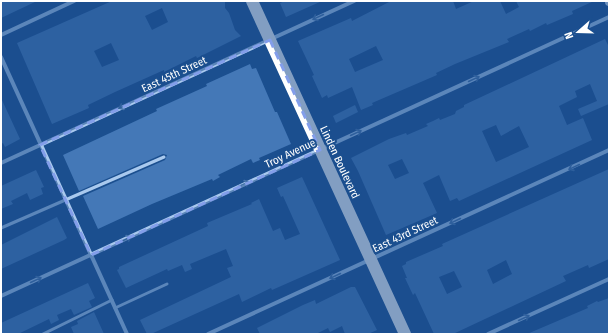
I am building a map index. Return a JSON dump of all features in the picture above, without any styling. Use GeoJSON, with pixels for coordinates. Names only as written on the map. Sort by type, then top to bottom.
{"type":"FeatureCollection","features":[{"type":"Feature","properties":{"kind":"highway","name":"Linden Boulevard"},"geometry":{"type":"LineString","coordinates":[[252,1],[405,334]]}},
{"type":"Feature","properties":{"kind":"street"},"geometry":{"type":"LineString","coordinates":[[1,35],[74,1]]}},
{"type":"Feature","properties":{"kind":"street","name":"East 45th Street"},"geometry":{"type":"LineString","coordinates":[[1,163],[354,1]]}},
{"type":"Feature","properties":{"kind":"street","name":"Troy Avenue"},"geometry":{"type":"LineString","coordinates":[[1,296],[609,17]]}},
{"type":"Feature","properties":{"kind":"street"},"geometry":{"type":"LineString","coordinates":[[1,57],[127,334]]}},
{"type":"Feature","properties":{"kind":"street","name":"East 43rd Street"},"geometry":{"type":"LineString","coordinates":[[208,334],[609,150]]}},
{"type":"Feature","properties":{"kind":"street"},"geometry":{"type":"LineString","coordinates":[[488,334],[609,278]]}},
{"type":"Feature","properties":{"kind":"lane"},"geometry":{"type":"LineString","coordinates":[[1,228],[65,199],[80,195],[164,157]]}},
{"type":"Feature","properties":{"kind":"lane"},"geometry":{"type":"LineString","coordinates":[[115,308],[168,284]]}},
{"type":"Feature","properties":{"kind":"lane"},"geometry":{"type":"LineString","coordinates":[[43,334],[112,300]]}},
{"type":"Feature","properties":{"kind":"highlighted area"},"geometry":{"type":"Polygon","coordinates":[[[270,40],[320,150],[91,255],[40,145],[270,40]]]}},
{"type":"Feature","properties":{"kind":"building"},"geometry":{"type":"Polygon","coordinates":[[[1,1],[37,1],[1,18],[1,1]]]}},
{"type":"Feature","properties":{"kind":"building"},"geometry":{"type":"Polygon","coordinates":[[[112,1],[225,1],[225,8],[229,13],[235,30],[241,36],[197,58],[196,56],[164,72],[164,70],[115,92],[88,105],[89,108],[52,124],[17,43],[112,1]],[[162,8],[145,16],[152,30],[168,22],[162,8]],[[111,43],[94,51],[102,67],[119,60],[111,43]]]}},
{"type":"Feature","properties":{"kind":"building"},"geometry":{"type":"Polygon","coordinates":[[[285,1],[322,1],[286,17],[280,3],[285,1]]]}},
{"type":"Feature","properties":{"kind":"building"},"geometry":{"type":"Polygon","coordinates":[[[391,1],[453,1],[456,9],[474,1],[500,1],[506,14],[519,7],[516,1],[594,1],[572,11],[573,14],[547,25],[546,23],[530,31],[529,29],[507,39],[509,42],[455,64],[436,73],[437,75],[372,103],[373,105],[361,110],[352,87],[328,98],[327,95],[322,98],[312,76],[314,75],[298,41],[351,18],[352,21],[391,1]],[[376,46],[349,59],[355,72],[383,60],[376,46]]]}},
{"type":"Feature","properties":{"kind":"building"},"geometry":{"type":"Polygon","coordinates":[[[605,39],[609,47],[609,104],[581,116],[578,109],[597,101],[590,84],[575,91],[577,97],[559,106],[567,125],[583,118],[592,140],[459,201],[457,198],[450,201],[439,175],[423,183],[437,213],[386,235],[351,158],[389,139],[406,133],[407,135],[428,126],[426,124],[439,118],[440,120],[455,114],[456,111],[464,107],[464,105],[605,39]],[[496,125],[482,131],[496,162],[529,147],[519,126],[501,136],[496,125]],[[402,159],[388,165],[395,179],[409,173],[402,159]]]}},
{"type":"Feature","properties":{"kind":"building"},"geometry":{"type":"Polygon","coordinates":[[[250,64],[252,69],[256,68],[291,144],[259,158],[260,160],[253,163],[251,159],[218,175],[220,177],[213,181],[212,179],[152,204],[98,229],[83,196],[165,160],[167,155],[163,154],[79,191],[63,155],[157,111],[156,109],[207,86],[206,84],[250,64]]]}},
{"type":"Feature","properties":{"kind":"building"},"geometry":{"type":"Polygon","coordinates":[[[1,98],[20,139],[5,147],[3,143],[1,144],[1,98]]]}},
{"type":"Feature","properties":{"kind":"building"},"geometry":{"type":"Polygon","coordinates":[[[355,105],[358,112],[336,123],[333,116],[355,105]]]}},
{"type":"Feature","properties":{"kind":"building"},"geometry":{"type":"Polygon","coordinates":[[[609,169],[609,259],[589,268],[588,265],[563,276],[566,281],[453,334],[434,334],[415,293],[413,295],[405,278],[407,278],[402,266],[406,264],[406,262],[443,246],[442,244],[609,169]],[[506,260],[487,270],[493,284],[512,274],[506,260]],[[454,271],[439,277],[447,294],[462,287],[454,271]]]}},
{"type":"Feature","properties":{"kind":"building"},"geometry":{"type":"Polygon","coordinates":[[[36,170],[44,187],[41,188],[43,194],[30,200],[27,193],[11,201],[13,204],[1,209],[1,186],[36,170]]]}},
{"type":"Feature","properties":{"kind":"building"},"geometry":{"type":"Polygon","coordinates":[[[302,177],[340,260],[272,290],[271,288],[242,302],[239,294],[151,334],[147,334],[140,320],[231,277],[227,268],[233,266],[226,249],[190,264],[192,269],[185,272],[182,265],[168,271],[167,269],[126,288],[117,270],[119,267],[208,226],[207,223],[252,204],[251,203],[259,199],[273,231],[280,228],[285,240],[300,234],[283,196],[281,197],[277,188],[302,177]]]}},
{"type":"Feature","properties":{"kind":"building"},"geometry":{"type":"Polygon","coordinates":[[[57,217],[67,238],[1,269],[1,245],[57,217]]]}},
{"type":"Feature","properties":{"kind":"building"},"geometry":{"type":"Polygon","coordinates":[[[88,283],[95,298],[89,301],[92,307],[74,315],[71,309],[57,315],[59,320],[51,324],[49,319],[18,334],[1,334],[1,323],[88,283]]]}},
{"type":"Feature","properties":{"kind":"building"},"geometry":{"type":"Polygon","coordinates":[[[351,287],[355,287],[377,330],[368,334],[345,334],[342,326],[330,332],[328,328],[316,334],[260,334],[257,328],[303,305],[315,300],[316,304],[351,287]]]}},
{"type":"Feature","properties":{"kind":"building"},"geometry":{"type":"Polygon","coordinates":[[[609,298],[609,334],[527,334],[588,308],[587,306],[597,301],[598,302],[609,298]]]}},
{"type":"Feature","properties":{"kind":"building"},"geometry":{"type":"Polygon","coordinates":[[[94,312],[104,334],[74,334],[71,327],[78,324],[77,321],[94,312]]]}}]}
